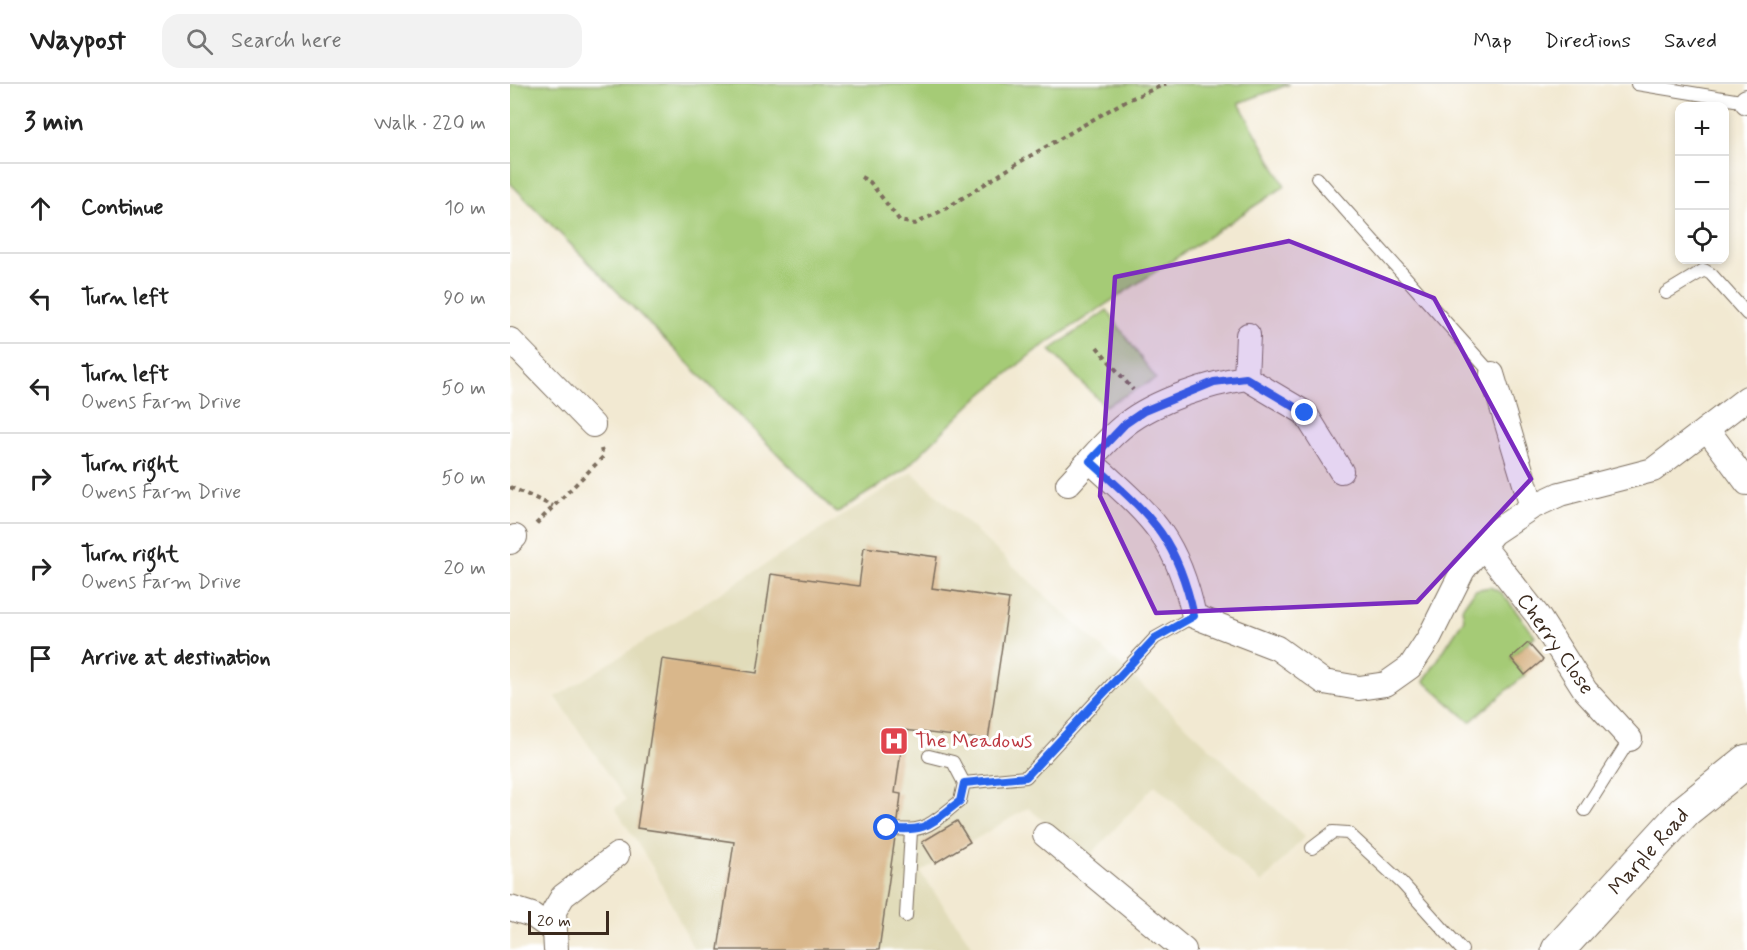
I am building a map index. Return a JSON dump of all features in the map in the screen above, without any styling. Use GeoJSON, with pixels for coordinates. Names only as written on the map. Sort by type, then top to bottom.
{"type":"FeatureCollection","features":[{"type":"Feature","properties":{"kind":"main road","name":"Marple Road"},"geometry":{"type":"LineString","coordinates":[[1558,950],[1685,812],[1747,761]]}},
{"type":"Feature","properties":{"kind":"street"},"geometry":{"type":"LineString","coordinates":[[1246,378],[1248,335]]}},
{"type":"Feature","properties":{"kind":"street"},"geometry":{"type":"LineString","coordinates":[[510,340],[577,396],[593,424]]}},
{"type":"Feature","properties":{"kind":"street"},"geometry":{"type":"LineString","coordinates":[[1492,374],[1532,507]]}},
{"type":"Feature","properties":{"kind":"street"},"geometry":{"type":"LineString","coordinates":[[1068,484],[1125,424],[1144,411],[1214,382],[1246,378],[1305,413],[1341,471]]}},
{"type":"Feature","properties":{"kind":"street"},"geometry":{"type":"LineString","coordinates":[[1090,461],[1146,512],[1172,547],[1186,581],[1194,616],[1277,648],[1324,682],[1359,688],[1386,684],[1410,667],[1429,638],[1463,570],[1493,533],[1532,507],[1560,494],[1653,470],[1747,398]]}},
{"type":"Feature","properties":{"kind":"street"},"geometry":{"type":"LineString","coordinates":[[1707,429],[1747,483]]}},
{"type":"Feature","properties":{"kind":"street","name":"Cherry Close"},"geometry":{"type":"LineString","coordinates":[[1483,546],[1538,616],[1585,690],[1630,740]]}},
{"type":"Feature","properties":{"kind":"street"},"geometry":{"type":"LineString","coordinates":[[1045,835],[1184,950]]}},
{"type":"Feature","properties":{"kind":"street"},"geometry":{"type":"LineString","coordinates":[[555,941],[554,910],[563,896],[617,855]]}},
{"type":"Feature","properties":{"kind":"street"},"geometry":{"type":"LineString","coordinates":[[510,908],[532,915],[555,941]]}},
{"type":"Feature","properties":{"kind":"lane"},"geometry":{"type":"LineString","coordinates":[[1637,84],[1747,102]]}},
{"type":"Feature","properties":{"kind":"lane"},"geometry":{"type":"LineString","coordinates":[[1317,178],[1492,374]]}},
{"type":"Feature","properties":{"kind":"lane"},"geometry":{"type":"LineString","coordinates":[[1666,293],[1704,270],[1711,274],[1747,315]]}},
{"type":"Feature","properties":{"kind":"lane"},"geometry":{"type":"LineString","coordinates":[[964,783],[1026,777],[1155,638],[1194,616]]}},
{"type":"Feature","properties":{"kind":"lane"},"geometry":{"type":"LineString","coordinates":[[1585,810],[1630,740]]}},
{"type":"Feature","properties":{"kind":"lane"},"geometry":{"type":"LineString","coordinates":[[887,828],[911,831],[927,826],[960,801],[964,783],[953,762],[929,756]]}},
{"type":"Feature","properties":{"kind":"lane"},"geometry":{"type":"LineString","coordinates":[[906,916],[911,831]]}},
{"type":"Feature","properties":{"kind":"lane"},"geometry":{"type":"LineString","coordinates":[[1312,848],[1333,832],[1348,833],[1402,883],[1462,950]]}},
{"type":"Feature","properties":{"kind":"path"},"geometry":{"type":"LineString","coordinates":[[861,177],[870,182],[900,221],[915,224],[945,209],[1018,163],[1125,101],[1166,84]]}},
{"type":"Feature","properties":{"kind":"path"},"geometry":{"type":"LineString","coordinates":[[1097,347],[1140,399],[1144,411]]}},
{"type":"Feature","properties":{"kind":"path"},"geometry":{"type":"LineString","coordinates":[[512,539],[537,523],[603,458],[593,424]]}},
{"type":"Feature","properties":{"kind":"path"},"geometry":{"type":"LineString","coordinates":[[510,487],[553,507]]}},
{"type":"Feature","properties":{"kind":"highlighted area"},"geometry":{"type":"Polygon","coordinates":[[[1289,241],[1434,298],[1531,479],[1417,602],[1156,613],[1100,496],[1115,277],[1289,241]]]}},
{"type":"Feature","properties":{"kind":"shaded area","name":"The Meadows"},"geometry":{"type":"Polygon","coordinates":[[[912,472],[1305,836],[1262,883],[1155,785],[1089,857],[1028,808],[920,872],[975,950],[694,950],[655,871],[615,808],[626,800],[556,697],[912,472]]]}},
{"type":"Feature","properties":{"kind":"green space"},"geometry":{"type":"Polygon","coordinates":[[[510,84],[1290,84],[1239,103],[1285,186],[1035,351],[973,402],[904,470],[836,513],[510,183],[510,84]]]}},
{"type":"Feature","properties":{"kind":"green space"},"geometry":{"type":"Polygon","coordinates":[[[1107,310],[1156,379],[1105,406],[1050,350],[1107,310]]]}},
{"type":"Feature","properties":{"kind":"green space"},"geometry":{"type":"Polygon","coordinates":[[[1490,587],[1502,593],[1535,636],[1511,658],[1525,675],[1470,722],[1424,681],[1464,619],[1462,608],[1475,590],[1490,587]]]}},
{"type":"Feature","properties":{"kind":"building"},"geometry":{"type":"Polygon","coordinates":[[[864,547],[937,557],[932,588],[1009,599],[988,740],[904,730],[895,793],[901,794],[898,821],[884,820],[879,827],[883,835],[895,837],[879,950],[718,950],[734,842],[637,828],[662,659],[757,673],[771,574],[859,586],[864,547]]]}},
{"type":"Feature","properties":{"kind":"building"},"geometry":{"type":"Polygon","coordinates":[[[1528,643],[1543,660],[1525,675],[1511,658],[1528,643]]]}},
{"type":"Feature","properties":{"kind":"building"},"geometry":{"type":"Polygon","coordinates":[[[957,821],[970,842],[935,863],[922,842],[957,821]]]}},
{"type":"Feature","properties":{"kind":"place","name":"The Meadows"},"geometry":{"type":"Point","coordinates":[894,741]}},
{"type":"Feature","properties":{"kind":"route"},"geometry":{"type":"LineString","coordinates":[[887,828],[911,831],[927,826],[960,801],[964,783],[1026,777],[1059,745],[1155,638],[1194,616],[1186,581],[1172,547],[1146,512],[1090,461],[1125,424],[1144,411],[1214,382],[1246,378],[1305,413]]}}]}
